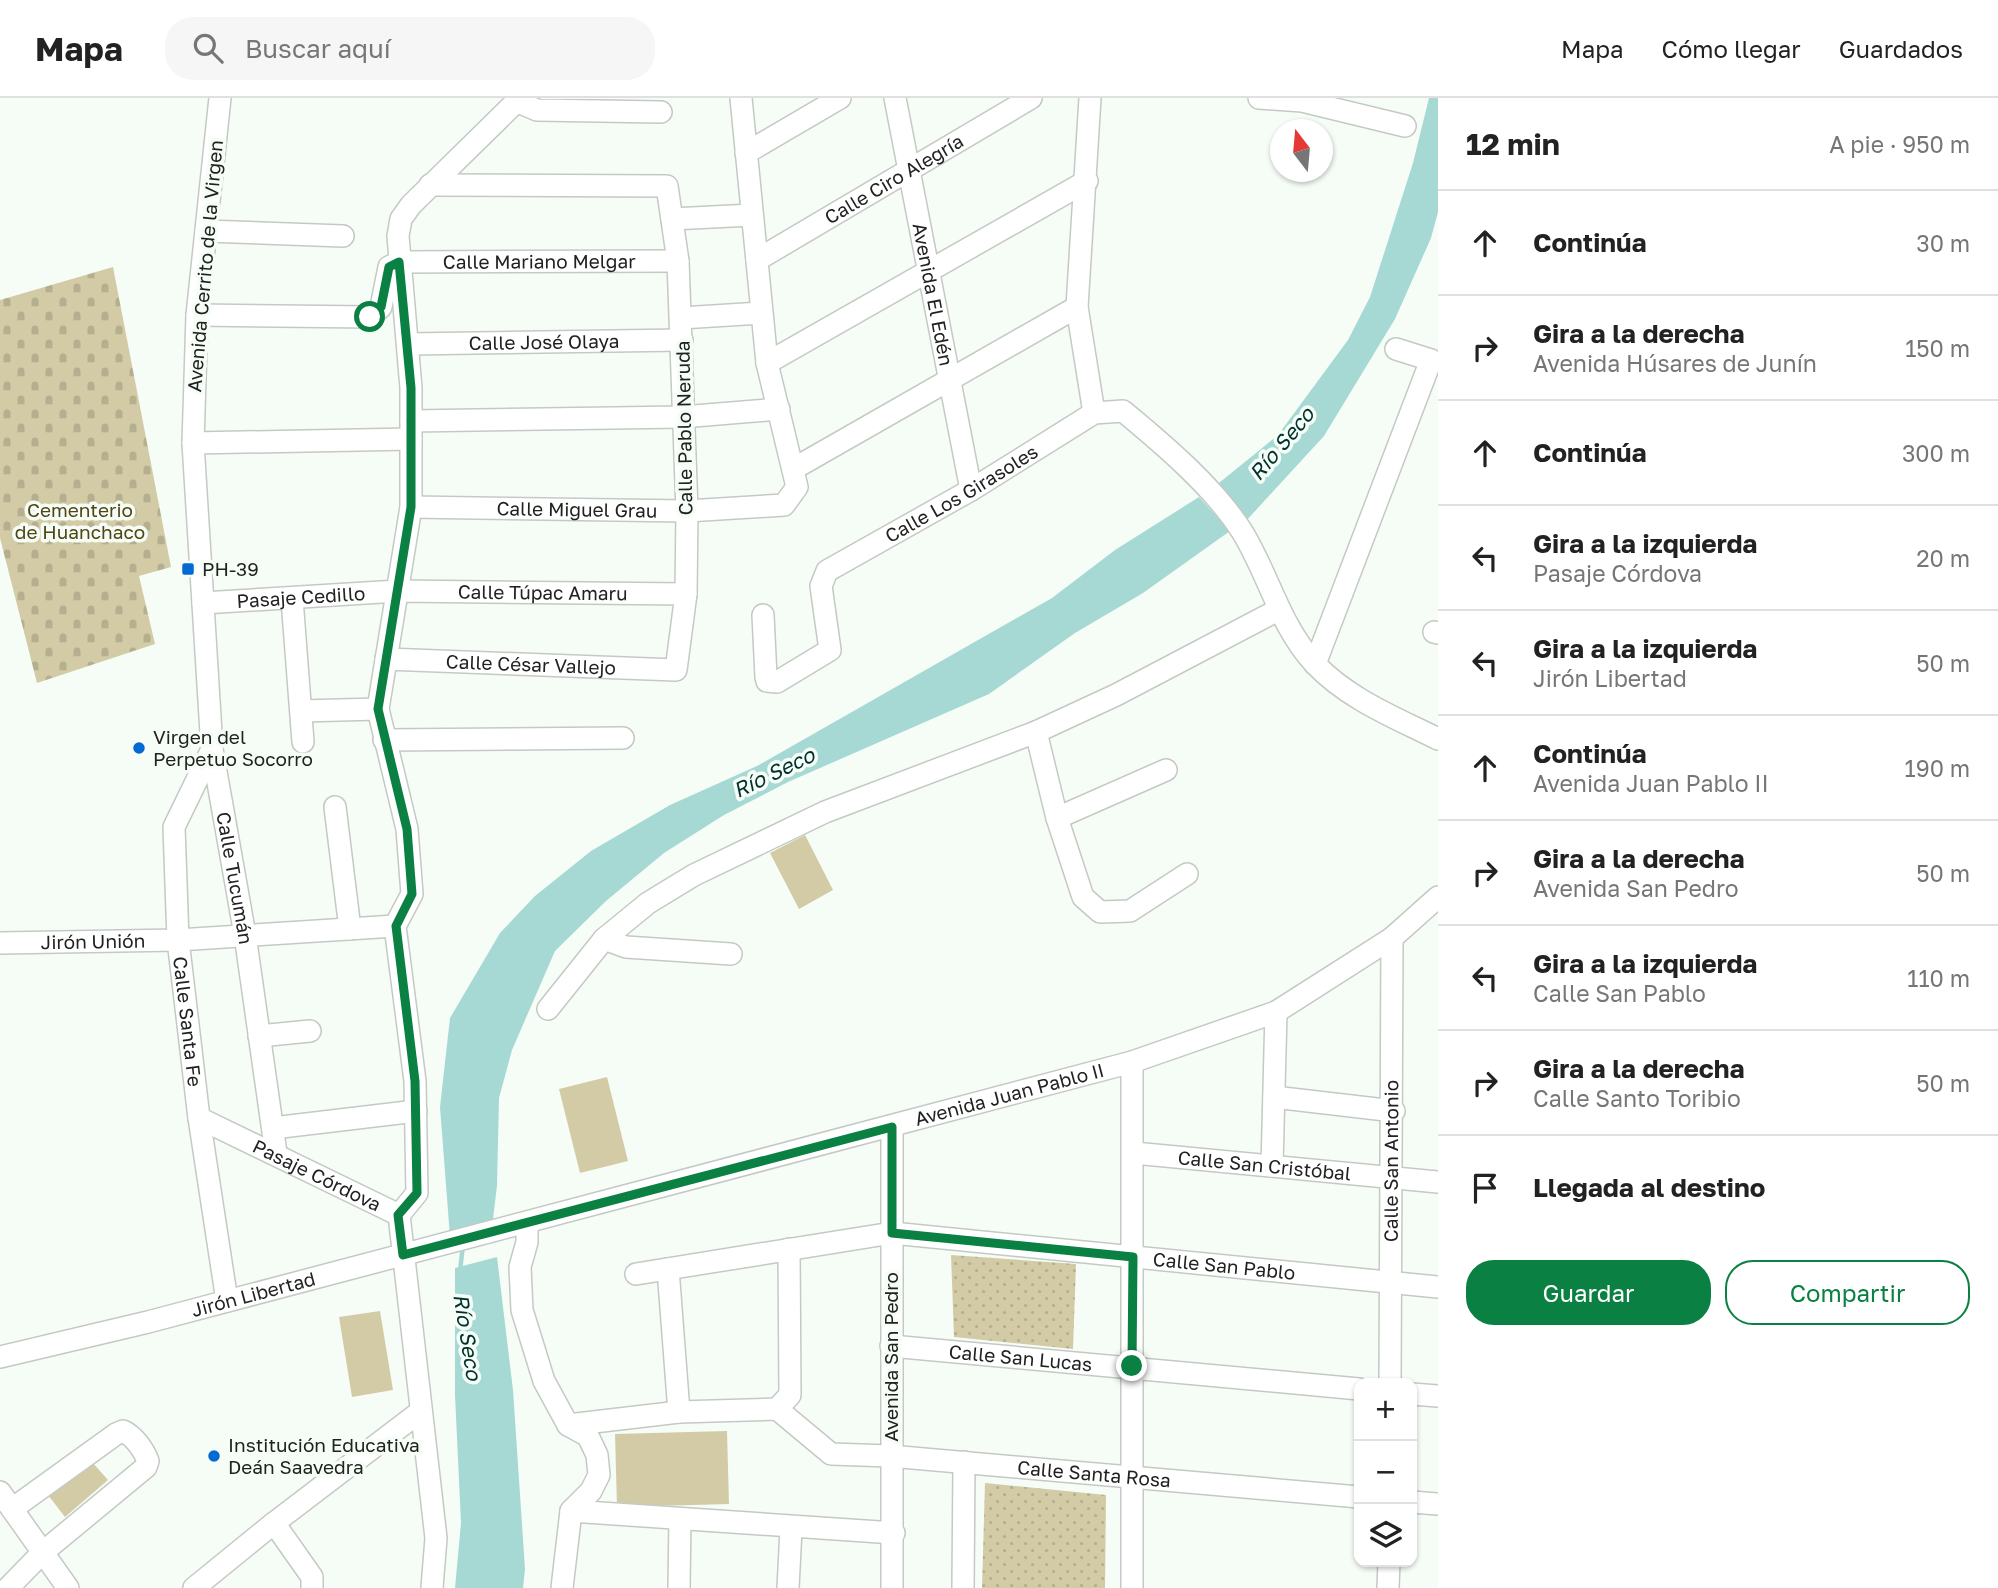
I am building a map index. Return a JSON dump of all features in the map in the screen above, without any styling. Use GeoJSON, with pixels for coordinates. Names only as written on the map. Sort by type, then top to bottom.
{"type":"FeatureCollection","features":[{"type":"Feature","properties":{"kind":"street","name":"Avenida Cerrito de la Virgen"},"geometry":{"type":"LineString","coordinates":[[203,603],[193,443],[197,315],[220,98]]}},
{"type":"Feature","properties":{"kind":"street"},"geometry":{"type":"LineString","coordinates":[[741,98],[767,363],[795,468],[1077,307]]}},
{"type":"Feature","properties":{"kind":"street"},"geometry":{"type":"LineString","coordinates":[[746,153],[841,98]]}},
{"type":"Feature","properties":{"kind":"street","name":"Avenida El Edén"},"geometry":{"type":"LineString","coordinates":[[895,98],[971,491]]}},
{"type":"Feature","properties":{"kind":"street","name":"Calle Ciro Alegría"},"geometry":{"type":"LineString","coordinates":[[757,260],[1031,98]]}},
{"type":"Feature","properties":{"kind":"street"},"geometry":{"type":"LineString","coordinates":[[1090,98],[1087,181],[1078,256],[1077,307],[1094,413],[1123,411],[1162,443],[1221,505],[1244,534],[1278,610],[1315,664],[1353,694],[1438,739]]}},
{"type":"Feature","properties":{"kind":"street"},"geometry":{"type":"LineString","coordinates":[[1259,98],[1302,100],[1405,125]]}},
{"type":"Feature","properties":{"kind":"street"},"geometry":{"type":"LineString","coordinates":[[398,1215],[417,1193],[416,1111],[396,926],[412,894],[405,810],[384,740],[378,709],[411,507],[408,344],[398,236],[401,219],[430,185],[518,100],[537,110],[661,112]]}},
{"type":"Feature","properties":{"kind":"street"},"geometry":{"type":"LineString","coordinates":[[767,363],[1087,181]]}},
{"type":"Feature","properties":{"kind":"street","name":"Calle Pablo Neruda"},"geometry":{"type":"LineString","coordinates":[[430,185],[667,186],[678,261],[687,511],[686,594],[676,670]]}},
{"type":"Feature","properties":{"kind":"street"},"geometry":{"type":"LineString","coordinates":[[672,219],[752,215]]}},
{"type":"Feature","properties":{"kind":"street"},"geometry":{"type":"LineString","coordinates":[[206,231],[343,236]]}},
{"type":"Feature","properties":{"kind":"street","name":"Calle Mariano Melgar"},"geometry":{"type":"LineString","coordinates":[[399,262],[678,261]]}},
{"type":"Feature","properties":{"kind":"street"},"geometry":{"type":"LineString","coordinates":[[197,315],[370,317],[381,307],[389,267],[399,262]]}},
{"type":"Feature","properties":{"kind":"street"},"geometry":{"type":"LineString","coordinates":[[681,318],[761,313]]}},
{"type":"Feature","properties":{"kind":"street","name":"Calle José Olaya"},"geometry":{"type":"LineString","coordinates":[[408,344],[682,340]]}},
{"type":"Feature","properties":{"kind":"street"},"geometry":{"type":"LineString","coordinates":[[1315,664],[1431,360],[1396,349]]}},
{"type":"Feature","properties":{"kind":"street"},"geometry":{"type":"LineString","coordinates":[[193,443],[682,417],[779,409]]}},
{"type":"Feature","properties":{"kind":"street","name":"Calle Los Girasoles"},"geometry":{"type":"LineString","coordinates":[[762,615],[766,677],[767,681],[777,682],[830,650],[821,586],[827,571],[971,491],[1094,413]]}},
{"type":"Feature","properties":{"kind":"street","name":"Calle Miguel Grau"},"geometry":{"type":"LineString","coordinates":[[411,507],[687,511],[784,505],[797,487],[795,468]]}},
{"type":"Feature","properties":{"kind":"street","name":"Pasaje Cedillo"},"geometry":{"type":"LineString","coordinates":[[203,603],[398,591]]}},
{"type":"Feature","properties":{"kind":"street","name":"Calle Túpac Amaru"},"geometry":{"type":"LineString","coordinates":[[398,591],[686,594]]}},
{"type":"Feature","properties":{"kind":"street"},"geometry":{"type":"LineString","coordinates":[[292,599],[303,742]]}},
{"type":"Feature","properties":{"kind":"street","name":"Calle Tucumán"},"geometry":{"type":"LineString","coordinates":[[203,603],[212,749],[245,935],[276,1153]]}},
{"type":"Feature","properties":{"kind":"street"},"geometry":{"type":"LineString","coordinates":[[548,1009],[604,939],[648,903],[706,869],[825,812],[1036,732],[1116,695],[1278,610]]}},
{"type":"Feature","properties":{"kind":"street","name":"Calle César Vallejo"},"geometry":{"type":"LineString","coordinates":[[386,659],[676,670]]}},
{"type":"Feature","properties":{"kind":"street"},"geometry":{"type":"LineString","coordinates":[[301,711],[378,709]]}},
{"type":"Feature","properties":{"kind":"street"},"geometry":{"type":"LineString","coordinates":[[1036,732],[1057,818],[1083,897],[1100,912],[1129,911],[1188,874]]}},
{"type":"Feature","properties":{"kind":"street"},"geometry":{"type":"LineString","coordinates":[[384,740],[623,737]]}},
{"type":"Feature","properties":{"kind":"street","name":"Calle Santa Fe"},"geometry":{"type":"LineString","coordinates":[[212,749],[174,827],[178,940],[199,1118],[227,1301]]}},
{"type":"Feature","properties":{"kind":"street"},"geometry":{"type":"LineString","coordinates":[[1057,818],[1166,770]]}},
{"type":"Feature","properties":{"kind":"street"},"geometry":{"type":"LineString","coordinates":[[335,807],[351,929]]}},
{"type":"Feature","properties":{"kind":"street","name":"Avenida Juan Pablo II"},"geometry":{"type":"LineString","coordinates":[[506,1228],[1132,1062],[1276,1012],[1392,938],[1438,897]]}},
{"type":"Feature","properties":{"kind":"street","name":"Jirón Unión"},"geometry":{"type":"LineString","coordinates":[[0,943],[178,940],[396,926]]}},
{"type":"Feature","properties":{"kind":"street","name":"Calle San Antonio"},"geometry":{"type":"LineString","coordinates":[[1390,1378],[1394,1111],[1392,938]]}},
{"type":"Feature","properties":{"kind":"street"},"geometry":{"type":"LineString","coordinates":[[604,939],[626,947],[731,954]]}},
{"type":"Feature","properties":{"kind":"street"},"geometry":{"type":"LineString","coordinates":[[1272,1166],[1276,1012]]}},
{"type":"Feature","properties":{"kind":"street"},"geometry":{"type":"LineString","coordinates":[[259,1036],[310,1031]]}},
{"type":"Feature","properties":{"kind":"street"},"geometry":{"type":"LineString","coordinates":[[1132,1062],[1132,1588]]}},
{"type":"Feature","properties":{"kind":"street"},"geometry":{"type":"LineString","coordinates":[[1274,1097],[1394,1111]]}},
{"type":"Feature","properties":{"kind":"street"},"geometry":{"type":"LineString","coordinates":[[272,1128],[416,1111]]}},
{"type":"Feature","properties":{"kind":"street","name":"Pasaje Córdova"},"geometry":{"type":"LineString","coordinates":[[199,1118],[276,1153],[398,1215],[436,1538],[432,1588]]}},
{"type":"Feature","properties":{"kind":"street","name":"Avenida San Pedro"},"geometry":{"type":"LineString","coordinates":[[892,1127],[892,1588]]}},
{"type":"Feature","properties":{"kind":"street","name":"Calle San Cristóbal"},"geometry":{"type":"LineString","coordinates":[[1134,1153],[1438,1182]]}},
{"type":"Feature","properties":{"kind":"street"},"geometry":{"type":"LineString","coordinates":[[527,1223],[527,1242],[520,1267],[522,1310],[544,1381],[568,1424],[589,1436],[597,1455],[599,1475],[591,1490],[570,1511],[562,1588]]}},
{"type":"Feature","properties":{"kind":"street","name":"Jirón Libertad"},"geometry":{"type":"LineString","coordinates":[[0,1357],[506,1228]]}},
{"type":"Feature","properties":{"kind":"street","name":"Calle San Pablo"},"geometry":{"type":"LineString","coordinates":[[636,1274],[892,1233],[1438,1287]]}},
{"type":"Feature","properties":{"kind":"street"},"geometry":{"type":"LineString","coordinates":[[568,1424],[679,1412],[777,1409],[790,1395],[789,1249]]}},
{"type":"Feature","properties":{"kind":"street"},"geometry":{"type":"LineString","coordinates":[[668,1269],[679,1412]]}},
{"type":"Feature","properties":{"kind":"street","name":"Calle San Lucas"},"geometry":{"type":"LineString","coordinates":[[891,1346],[1354,1388]]}},
{"type":"Feature","properties":{"kind":"street"},"geometry":{"type":"LineString","coordinates":[[1417,1394],[1438,1396]]}},
{"type":"Feature","properties":{"kind":"street","name":"Calle Santa Rosa"},"geometry":{"type":"LineString","coordinates":[[777,1409],[831,1454],[964,1462],[1354,1497]]}},
{"type":"Feature","properties":{"kind":"street"},"geometry":{"type":"LineString","coordinates":[[194,1588],[421,1411]]}},
{"type":"Feature","properties":{"kind":"street"},"geometry":{"type":"LineString","coordinates":[[8,1588],[42,1553],[146,1467],[146,1455],[129,1434],[116,1434],[6,1500],[42,1553],[68,1588]]}},
{"type":"Feature","properties":{"kind":"street"},"geometry":{"type":"LineString","coordinates":[[963,1588],[964,1462]]}},
{"type":"Feature","properties":{"kind":"street"},"geometry":{"type":"LineString","coordinates":[[1417,1502],[1438,1504]]}},
{"type":"Feature","properties":{"kind":"street"},"geometry":{"type":"LineString","coordinates":[[570,1511],[791,1529],[894,1533]]}},
{"type":"Feature","properties":{"kind":"street"},"geometry":{"type":"LineString","coordinates":[[679,1588],[680,1519]]}},
{"type":"Feature","properties":{"kind":"street"},"geometry":{"type":"LineString","coordinates":[[274,1523],[312,1577],[312,1588]]}},
{"type":"Feature","properties":{"kind":"street"},"geometry":{"type":"LineString","coordinates":[[788,1588],[791,1529]]}},
{"type":"Feature","properties":{"kind":"street"},"geometry":{"type":"LineString","coordinates":[[1388,1588],[1389,1567]]}},
{"type":"Feature","properties":{"kind":"green space","name":"Cementerio de Huanchaco"},"geometry":{"type":"Polygon","coordinates":[[[113,267],[171,567],[139,576],[155,644],[37,683],[0,538],[0,300],[113,267]]]}},
{"type":"Feature","properties":{"kind":"green space"},"geometry":{"type":"Polygon","coordinates":[[[805,835],[833,890],[799,909],[770,853],[805,835]]]}},
{"type":"Feature","properties":{"kind":"green space"},"geometry":{"type":"Polygon","coordinates":[[[607,1077],[628,1161],[580,1173],[559,1089],[607,1077]]]}},
{"type":"Feature","properties":{"kind":"green space"},"geometry":{"type":"Polygon","coordinates":[[[951,1255],[1076,1264],[1073,1349],[954,1337],[951,1255]]]}},
{"type":"Feature","properties":{"kind":"green space"},"geometry":{"type":"Polygon","coordinates":[[[380,1311],[393,1390],[352,1397],[339,1317],[380,1311]]]}},
{"type":"Feature","properties":{"kind":"green space"},"geometry":{"type":"Polygon","coordinates":[[[727,1431],[729,1504],[617,1507],[615,1434],[727,1431]]]}},
{"type":"Feature","properties":{"kind":"green space"},"geometry":{"type":"Polygon","coordinates":[[[91,1461],[108,1480],[65,1517],[48,1495],[91,1461]]]}},
{"type":"Feature","properties":{"kind":"green space"},"geometry":{"type":"Polygon","coordinates":[[[985,1483],[1106,1495],[1105,1588],[982,1588],[985,1483]]]}},
{"type":"Feature","properties":{"kind":"water"},"geometry":{"type":"Polygon","coordinates":[[[1429,98],[1438,98],[1438,212],[1431,238],[1395,319],[1324,436],[1245,522],[1214,487],[1278,435],[1348,340],[1370,297],[1413,163],[1429,98]]]}},
{"type":"Feature","properties":{"kind":"water"},"geometry":{"type":"Polygon","coordinates":[[[1199,497],[1230,531],[1143,593],[1075,633],[989,694],[788,782],[724,815],[664,853],[606,901],[555,951],[512,1050],[499,1098],[497,1186],[492,1227],[450,1237],[440,1107],[450,1018],[500,933],[535,896],[591,851],[670,805],[757,766],[1052,598],[1115,550],[1199,497]]]}},
{"type":"Feature","properties":{"kind":"water"},"geometry":{"type":"Polygon","coordinates":[[[497,1257],[513,1390],[525,1569],[523,1588],[455,1588],[461,1523],[455,1395],[455,1268],[497,1257]]]}},
{"type":"Feature","properties":{"kind":"waterway","name":"Río Seco"},"geometry":{"type":"LineString","coordinates":[[460,1271],[463,1245]]}},
{"type":"Feature","properties":{"kind":"place","name":"PH-39"},"geometry":{"type":"Point","coordinates":[188,569]}},
{"type":"Feature","properties":{"kind":"place","name":"Virgen del Perpetuo Socorro"},"geometry":{"type":"Point","coordinates":[139,748]}},
{"type":"Feature","properties":{"kind":"place","name":"Institución Educativa Deán Saavedra"},"geometry":{"type":"Point","coordinates":[214,1456]}},
{"type":"Feature","properties":{"kind":"route"},"geometry":{"type":"LineString","coordinates":[[370,317],[381,307],[389,267],[399,262],[411,388],[411,507],[378,709],[384,740],[405,810],[412,894],[396,926],[415,1081],[416,1111],[417,1193],[398,1215],[403,1255],[692,1177],[892,1127],[892,1233],[1133,1257],[1132,1366]]}}]}
